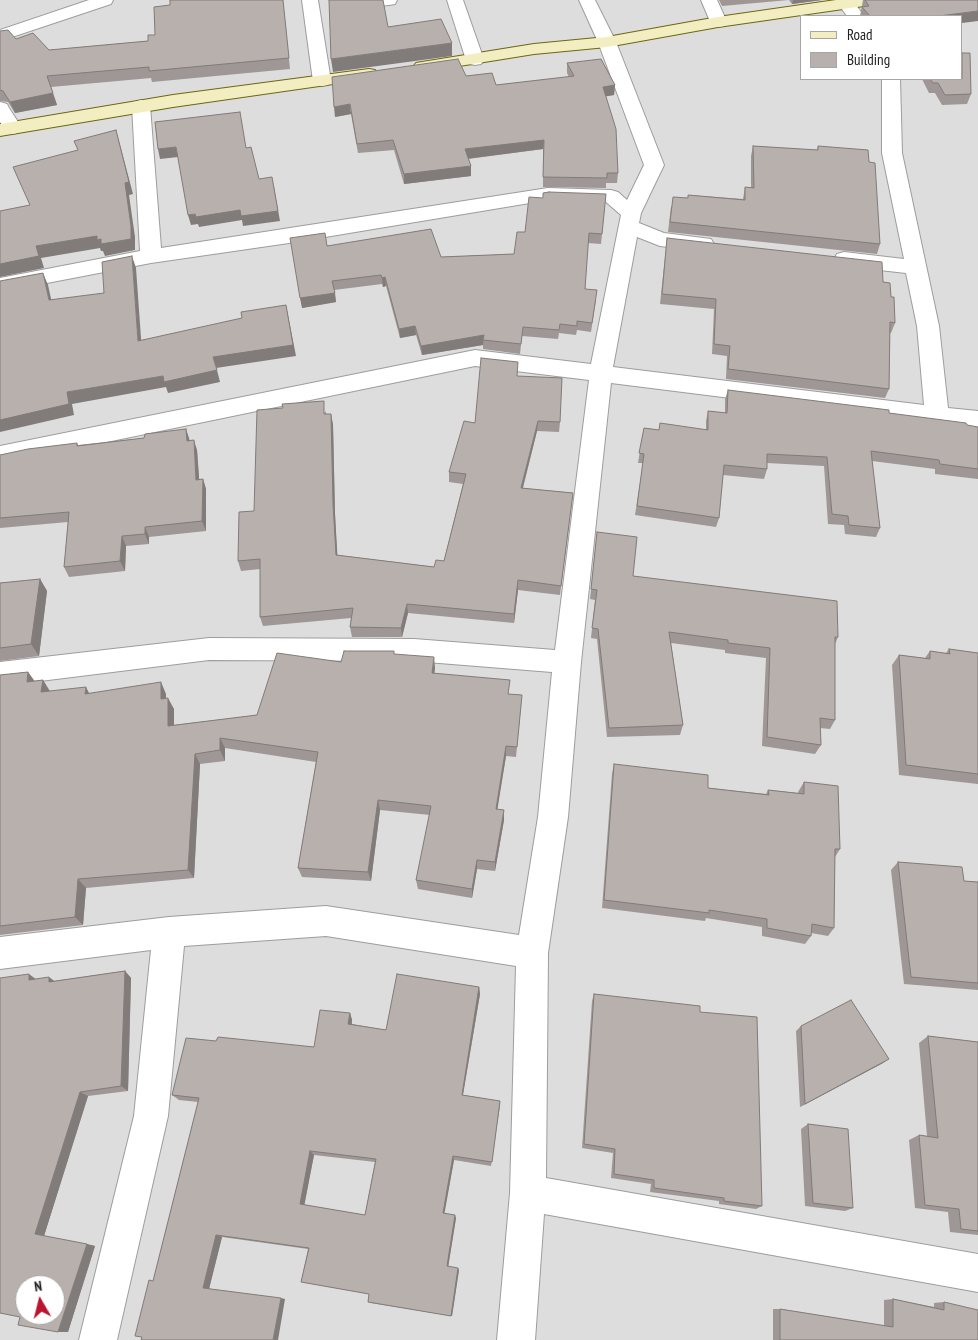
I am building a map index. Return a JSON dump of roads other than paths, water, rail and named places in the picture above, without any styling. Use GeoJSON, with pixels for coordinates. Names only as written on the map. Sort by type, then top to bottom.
{"type":"FeatureCollection","features":[{"type":"Feature","properties":{"kind":"street"},"geometry":{"type":"LineString","coordinates":[[0,36],[106,0]]}},
{"type":"Feature","properties":{"kind":"street"},"geometry":{"type":"LineString","coordinates":[[322,81],[311,4],[389,0]]}},
{"type":"Feature","properties":{"kind":"street"},"geometry":{"type":"LineString","coordinates":[[455,0],[475,60]]}},
{"type":"Feature","properties":{"kind":"street"},"geometry":{"type":"LineString","coordinates":[[516,1340],[528,1193],[532,953],[553,817],[568,662],[602,372],[630,220],[654,165],[607,42],[587,0]]}},
{"type":"Feature","properties":{"kind":"street"},"geometry":{"type":"LineString","coordinates":[[709,0],[718,22]]}},
{"type":"Feature","properties":{"kind":"street"},"geometry":{"type":"LineString","coordinates":[[408,69],[475,60],[534,49],[607,42],[718,22],[852,10],[871,0]]}},
{"type":"Feature","properties":{"kind":"street"},"geometry":{"type":"LineString","coordinates":[[0,108],[7,129],[141,106],[389,72]]}},
{"type":"Feature","properties":{"kind":"street"},"geometry":{"type":"LineString","coordinates":[[891,80],[892,153],[914,267],[928,326],[937,416]]}},
{"type":"Feature","properties":{"kind":"street"},"geometry":{"type":"LineString","coordinates":[[141,106],[151,256]]}},
{"type":"Feature","properties":{"kind":"street"},"geometry":{"type":"LineString","coordinates":[[0,285],[151,256],[289,236],[548,194],[611,196],[630,220],[660,239],[722,246]]}},
{"type":"Feature","properties":{"kind":"street"},"geometry":{"type":"LineString","coordinates":[[828,258],[914,267]]}},
{"type":"Feature","properties":{"kind":"street"},"geometry":{"type":"LineString","coordinates":[[0,455],[476,358],[602,372],[978,420]]}},
{"type":"Feature","properties":{"kind":"street"},"geometry":{"type":"LineString","coordinates":[[0,674],[209,649],[414,650],[568,662]]}},
{"type":"Feature","properties":{"kind":"street"},"geometry":{"type":"LineString","coordinates":[[0,953],[169,932],[326,921],[532,953]]}},
{"type":"Feature","properties":{"kind":"street"},"geometry":{"type":"LineString","coordinates":[[98,1340],[150,1116],[169,932]]}},
{"type":"Feature","properties":{"kind":"street"},"geometry":{"type":"LineString","coordinates":[[528,1193],[978,1273]]}}]}
